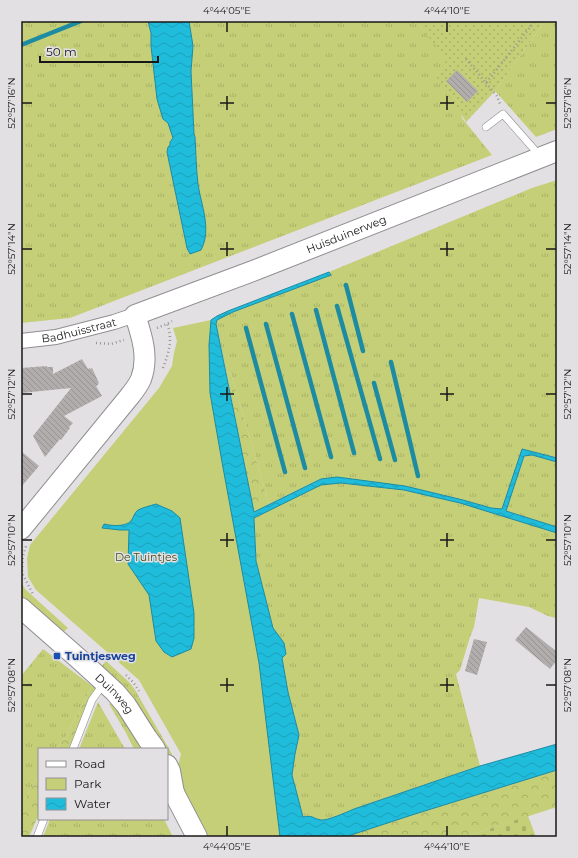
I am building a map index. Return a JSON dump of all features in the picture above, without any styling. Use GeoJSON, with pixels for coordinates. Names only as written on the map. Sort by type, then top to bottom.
{"type":"FeatureCollection","features":[{"type":"Feature","properties":{"kind":"street","name":"Huisduinerweg"},"geometry":{"type":"LineString","coordinates":[[136,315],[323,247],[549,154]]}},
{"type":"Feature","properties":{"kind":"street","name":"Badhuisstraat"},"geometry":{"type":"LineString","coordinates":[[21,341],[56,337],[136,315]]}},
{"type":"Feature","properties":{"kind":"street"},"geometry":{"type":"LineString","coordinates":[[21,529],[125,402],[140,381],[145,356],[142,335],[136,315]]}},
{"type":"Feature","properties":{"kind":"street","name":"Duinweg"},"geometry":{"type":"LineString","coordinates":[[21,608],[105,682],[126,705],[150,745]]}},
{"type":"Feature","properties":{"kind":"street"},"geometry":{"type":"LineString","coordinates":[[168,768],[170,771],[171,789],[197,837]]}},
{"type":"Feature","properties":{"kind":"lane"},"geometry":{"type":"LineString","coordinates":[[486,127],[503,114],[549,154]]}},
{"type":"Feature","properties":{"kind":"lane"},"geometry":{"type":"LineString","coordinates":[[72,748],[92,700],[105,682]]}},
{"type":"Feature","properties":{"kind":"lane"},"geometry":{"type":"LineString","coordinates":[[37,837],[44,820]]}},
{"type":"Feature","properties":{"kind":"path"},"geometry":{"type":"LineString","coordinates":[[486,83],[535,21]]}},
{"type":"Feature","properties":{"kind":"path"},"geometry":{"type":"LineString","coordinates":[[466,59],[497,96],[503,114]]}},
{"type":"Feature","properties":{"kind":"green space"},"geometry":{"type":"Polygon","coordinates":[[[21,21],[148,21],[151,33],[157,99],[173,138],[167,152],[187,248],[190,254],[204,215],[197,176],[191,71],[193,46],[189,21],[416,21],[448,60],[462,118],[492,155],[70,318],[21,323],[21,21]]]}},
{"type":"Feature","properties":{"kind":"green space"},"geometry":{"type":"Polygon","coordinates":[[[416,21],[545,21],[495,91],[466,122],[436,76],[447,60],[416,21]]]}},
{"type":"Feature","properties":{"kind":"green space"},"geometry":{"type":"Polygon","coordinates":[[[545,21],[557,21],[557,129],[536,137],[495,91],[545,21]]]}},
{"type":"Feature","properties":{"kind":"green space"},"geometry":{"type":"Polygon","coordinates":[[[557,180],[557,458],[522,449],[502,510],[405,486],[321,479],[269,504],[231,374],[226,371],[216,324],[217,319],[331,275],[329,272],[532,188],[557,180]]]}},
{"type":"Feature","properties":{"kind":"green space","name":"De Tuintjes"},"geometry":{"type":"Polygon","coordinates":[[[211,320],[209,345],[237,518],[285,837],[207,837],[172,766],[179,762],[181,754],[139,680],[36,590],[28,577],[27,558],[30,545],[159,388],[172,366],[177,341],[173,328],[211,320]]]}},
{"type":"Feature","properties":{"kind":"green space"},"geometry":{"type":"Polygon","coordinates":[[[226,371],[231,374],[269,504],[254,513],[226,371]]]}},
{"type":"Feature","properties":{"kind":"green space"},"geometry":{"type":"Polygon","coordinates":[[[532,455],[557,462],[557,527],[506,511],[524,456],[532,455]]]}},
{"type":"Feature","properties":{"kind":"green space"},"geometry":{"type":"Polygon","coordinates":[[[341,483],[405,490],[424,494],[482,509],[557,533],[557,617],[548,616],[529,607],[479,598],[474,627],[460,670],[456,674],[480,766],[354,809],[333,818],[321,820],[310,816],[303,817],[292,775],[299,735],[288,692],[282,658],[286,654],[284,643],[273,628],[256,561],[254,518],[321,485],[341,483]]]}},
{"type":"Feature","properties":{"kind":"green space"},"geometry":{"type":"Polygon","coordinates":[[[21,581],[25,589],[68,628],[62,633],[21,597],[21,581]]]}},
{"type":"Feature","properties":{"kind":"green space"},"geometry":{"type":"Polygon","coordinates":[[[43,649],[92,686],[66,736],[57,748],[38,748],[38,777],[21,805],[21,676],[43,649]]]}},
{"type":"Feature","properties":{"kind":"green space"},"geometry":{"type":"Polygon","coordinates":[[[106,661],[130,683],[172,754],[172,756],[168,757],[168,748],[161,748],[101,667],[106,661]]]}},
{"type":"Feature","properties":{"kind":"green space"},"geometry":{"type":"Polygon","coordinates":[[[92,686],[96,689],[69,748],[57,748],[66,736],[92,686]]]}},
{"type":"Feature","properties":{"kind":"green space"},"geometry":{"type":"Polygon","coordinates":[[[98,702],[124,748],[79,748],[98,702]]]}},
{"type":"Feature","properties":{"kind":"green space"},"geometry":{"type":"Polygon","coordinates":[[[114,703],[142,748],[134,748],[109,704],[114,703]]]}},
{"type":"Feature","properties":{"kind":"green space"},"geometry":{"type":"Polygon","coordinates":[[[557,770],[557,807],[464,837],[345,837],[415,814],[557,770]]]}},
{"type":"Feature","properties":{"kind":"green space"},"geometry":{"type":"Polygon","coordinates":[[[38,777],[38,816],[29,837],[21,837],[21,805],[38,777]]]}},
{"type":"Feature","properties":{"kind":"green space"},"geometry":{"type":"Polygon","coordinates":[[[528,816],[536,837],[464,837],[528,816]]]}},
{"type":"Feature","properties":{"kind":"green space"},"geometry":{"type":"Polygon","coordinates":[[[50,820],[164,820],[173,837],[43,837],[50,820]]]}},
{"type":"Feature","properties":{"kind":"water"},"geometry":{"type":"Polygon","coordinates":[[[148,21],[189,21],[193,46],[191,71],[198,184],[206,225],[206,234],[201,250],[190,254],[187,248],[167,152],[173,138],[168,123],[163,119],[157,99],[151,33],[148,21]]]}},
{"type":"Feature","properties":{"kind":"water"},"geometry":{"type":"Polygon","coordinates":[[[329,272],[331,275],[233,312],[217,320],[216,324],[254,512],[321,479],[337,477],[405,486],[491,508],[502,509],[522,449],[557,458],[557,462],[532,455],[524,456],[506,511],[557,527],[557,533],[460,503],[404,490],[341,483],[321,485],[254,518],[256,561],[273,628],[284,643],[286,654],[282,658],[288,692],[299,735],[292,775],[303,817],[307,816],[321,820],[328,819],[480,766],[557,744],[557,770],[345,837],[280,837],[259,663],[210,393],[209,345],[211,320],[228,311],[329,272]]]}},
{"type":"Feature","properties":{"kind":"water"},"geometry":{"type":"Polygon","coordinates":[[[156,504],[172,511],[180,518],[194,613],[194,638],[191,649],[172,657],[164,652],[156,641],[149,595],[128,564],[129,530],[102,528],[104,524],[118,526],[128,523],[138,510],[156,504]]]}},
{"type":"Feature","properties":{"kind":"building"},"geometry":{"type":"Polygon","coordinates":[[[457,70],[478,91],[467,102],[446,81],[457,70]]]}},
{"type":"Feature","properties":{"kind":"building"},"geometry":{"type":"Polygon","coordinates":[[[82,359],[88,369],[92,368],[99,383],[96,386],[102,396],[64,416],[73,423],[61,440],[60,439],[45,457],[33,436],[71,388],[21,393],[21,368],[53,367],[53,374],[82,359]]]}},
{"type":"Feature","properties":{"kind":"building"},"geometry":{"type":"Polygon","coordinates":[[[21,451],[39,466],[21,487],[21,451]]]}},
{"type":"Feature","properties":{"kind":"building"},"geometry":{"type":"Polygon","coordinates":[[[526,627],[557,652],[557,660],[550,669],[515,640],[526,627]]]}},
{"type":"Feature","properties":{"kind":"building"},"geometry":{"type":"Polygon","coordinates":[[[474,639],[487,642],[477,675],[465,671],[474,639]]]}},
{"type":"Feature","properties":{"kind":"waterway"},"geometry":{"type":"LineString","coordinates":[[21,45],[81,21]]}},
{"type":"Feature","properties":{"kind":"waterway"},"geometry":{"type":"LineString","coordinates":[[346,285],[363,351]]}},
{"type":"Feature","properties":{"kind":"waterway"},"geometry":{"type":"LineString","coordinates":[[337,306],[380,459]]}},
{"type":"Feature","properties":{"kind":"waterway"},"geometry":{"type":"LineString","coordinates":[[316,310],[354,453]]}},
{"type":"Feature","properties":{"kind":"waterway"},"geometry":{"type":"LineString","coordinates":[[292,314],[331,457]]}},
{"type":"Feature","properties":{"kind":"waterway"},"geometry":{"type":"LineString","coordinates":[[266,324],[305,468]]}},
{"type":"Feature","properties":{"kind":"waterway"},"geometry":{"type":"LineString","coordinates":[[246,328],[285,472]]}},
{"type":"Feature","properties":{"kind":"waterway"},"geometry":{"type":"LineString","coordinates":[[391,362],[418,476]]}},
{"type":"Feature","properties":{"kind":"waterway"},"geometry":{"type":"LineString","coordinates":[[374,383],[395,460]]}},
{"type":"Feature","properties":{"kind":"place","name":"Tuintjesweg"},"geometry":{"type":"Point","coordinates":[57,656]}}]}
